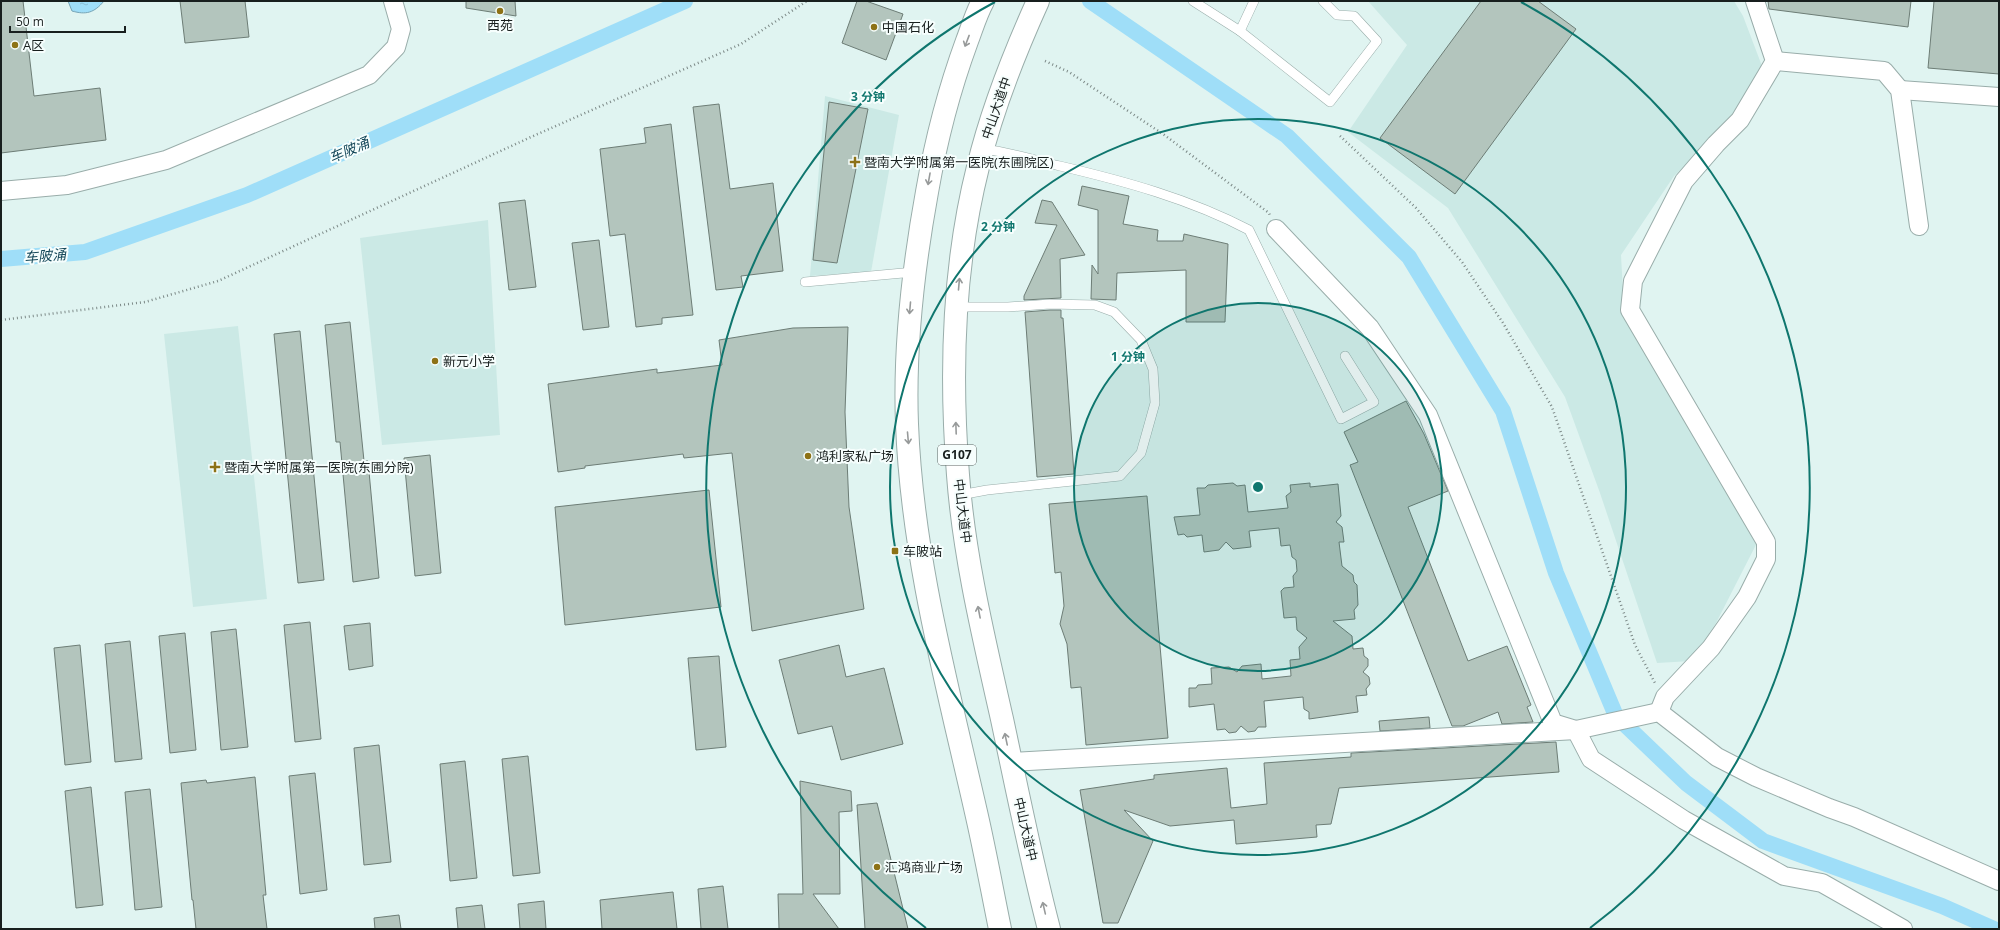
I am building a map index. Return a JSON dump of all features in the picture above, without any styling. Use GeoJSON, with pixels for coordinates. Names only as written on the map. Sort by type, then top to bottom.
{"type":"FeatureCollection","features":[{"type":"Feature","properties":{"kind":"highway","name":"中山大道中"},"geometry":{"type":"LineString","coordinates":[[1038,1],[996,106],[982,149],[970,203],[964,238],[957,307],[955,406],[960,495],[967,544],[982,626],[1049,929]]}},
{"type":"Feature","properties":{"kind":"highway"},"geometry":{"type":"LineString","coordinates":[[982,3],[957,68],[944,109],[934,150],[914,272],[909,322],[907,391],[908,433],[917,531],[948,692],[976,814],[1000,929]]}},
{"type":"Feature","properties":{"kind":"street"},"geometry":{"type":"LineString","coordinates":[[1659,712],[1665,696],[1712,648],[1747,597],[1766,559],[1766,542],[1630,310],[1633,281],[1684,181],[1716,144],[1740,120],[1775,61],[1756,1]]}},
{"type":"Feature","properties":{"kind":"street"},"geometry":{"type":"LineString","coordinates":[[1,191],[67,185],[166,160],[369,75],[396,47],[401,29],[398,2]]}},
{"type":"Feature","properties":{"kind":"street"},"geometry":{"type":"LineString","coordinates":[[1775,61],[1884,71],[1900,90],[1919,226]]}},
{"type":"Feature","properties":{"kind":"street"},"geometry":{"type":"LineString","coordinates":[[1900,90],[1999,97]]}},
{"type":"Feature","properties":{"kind":"street"},"geometry":{"type":"LineString","coordinates":[[1276,229],[1370,328],[1428,414],[1553,723],[1576,730],[1590,759],[1684,820],[1784,876],[1822,883],[1903,929]]}},
{"type":"Feature","properties":{"kind":"street"},"geometry":{"type":"LineString","coordinates":[[1011,762],[1576,730],[1659,712],[1692,736],[1717,757],[1756,777],[1854,817],[1999,881]]}},
{"type":"Feature","properties":{"kind":"lane"},"geometry":{"type":"LineString","coordinates":[[1193,1],[1240,31],[1330,102],[1377,41],[1354,16],[1337,15],[1323,1]]}},
{"type":"Feature","properties":{"kind":"lane"},"geometry":{"type":"LineString","coordinates":[[1240,31],[1254,1]]}},
{"type":"Feature","properties":{"kind":"lane"},"geometry":{"type":"LineString","coordinates":[[982,149],[999,151],[1095,174],[1180,200],[1223,217],[1249,230],[1341,419],[1374,402],[1345,356]]}},
{"type":"Feature","properties":{"kind":"lane"},"geometry":{"type":"LineString","coordinates":[[806,282],[914,272]]}},
{"type":"Feature","properties":{"kind":"lane"},"geometry":{"type":"LineString","coordinates":[[957,307],[1065,304],[1095,305],[1114,312],[1141,340],[1153,369],[1155,403],[1141,453],[1120,476],[987,490],[960,495]]}},
{"type":"Feature","properties":{"kind":"path"},"geometry":{"type":"LineString","coordinates":[[1,320],[145,302],[218,281],[524,140],[741,44],[807,1]]}},
{"type":"Feature","properties":{"kind":"path"},"geometry":{"type":"LineString","coordinates":[[1045,61],[1069,72],[1163,134],[1269,213],[1276,229]]}},
{"type":"Feature","properties":{"kind":"path"},"geometry":{"type":"LineString","coordinates":[[1340,136],[1416,208],[1462,262],[1503,324],[1552,407],[1635,645],[1656,685],[1659,712]]}},
{"type":"Feature","properties":{"kind":"shaded area"},"geometry":{"type":"Polygon","coordinates":[[[1368,1],[1734,1],[1743,16],[1765,74],[1749,104],[1674,176],[1621,255],[1624,310],[1761,535],[1716,623],[1691,661],[1657,663],[1600,493],[1565,397],[1448,208],[1348,132],[1407,45],[1368,1]]]}},
{"type":"Feature","properties":{"kind":"shaded area","name":"暨南大学附属第一医院(东圃院区)"},"geometry":{"type":"Polygon","coordinates":[[[825,96],[899,115],[871,272],[810,276],[825,96]]]}},
{"type":"Feature","properties":{"kind":"shaded area","name":"新元小学"},"geometry":{"type":"Polygon","coordinates":[[[488,220],[500,435],[382,445],[360,238],[488,220]]]}},
{"type":"Feature","properties":{"kind":"shaded area","name":"暨南大学附属第一医院(东圃分院)"},"geometry":{"type":"Polygon","coordinates":[[[238,326],[267,599],[193,607],[164,334],[238,326]]]}},
{"type":"Feature","properties":{"kind":"water"},"geometry":{"type":"Polygon","coordinates":[[[68,1],[104,1],[90,12],[82,13],[72,11],[68,1]]]}},
{"type":"Feature","properties":{"kind":"building","name":"A区"},"geometry":{"type":"Polygon","coordinates":[[[1,1],[23,1],[34,96],[100,88],[106,140],[1,153],[1,1]]]}},
{"type":"Feature","properties":{"kind":"building"},"geometry":{"type":"Polygon","coordinates":[[[180,1],[245,1],[249,37],[185,43],[180,1]]]}},
{"type":"Feature","properties":{"kind":"building","name":"西苑"},"geometry":{"type":"Polygon","coordinates":[[[466,1],[515,1],[516,16],[466,8],[466,1]]]}},
{"type":"Feature","properties":{"kind":"building"},"geometry":{"type":"Polygon","coordinates":[[[857,1],[866,1],[903,14],[886,60],[842,43],[857,1]]]}},
{"type":"Feature","properties":{"kind":"building"},"geometry":{"type":"Polygon","coordinates":[[[1481,1],[1538,1],[1576,29],[1455,194],[1380,138],[1481,1]]]}},
{"type":"Feature","properties":{"kind":"building"},"geometry":{"type":"Polygon","coordinates":[[[1768,1],[1911,1],[1908,27],[1769,9],[1768,1]]]}},
{"type":"Feature","properties":{"kind":"building"},"geometry":{"type":"Polygon","coordinates":[[[1934,1],[1999,1],[1999,74],[1928,68],[1934,1]]]}},
{"type":"Feature","properties":{"kind":"building"},"geometry":{"type":"Polygon","coordinates":[[[829,102],[868,109],[837,263],[813,260],[829,102]]]}},
{"type":"Feature","properties":{"kind":"building"},"geometry":{"type":"Polygon","coordinates":[[[719,104],[730,189],[773,183],[783,271],[741,276],[743,287],[716,290],[693,107],[719,104]]]}},
{"type":"Feature","properties":{"kind":"building"},"geometry":{"type":"Polygon","coordinates":[[[671,124],[693,315],[662,318],[662,324],[636,327],[625,234],[610,236],[600,149],[646,143],[644,128],[671,124]]]}},
{"type":"Feature","properties":{"kind":"building"},"geometry":{"type":"Polygon","coordinates":[[[1082,186],[1129,196],[1123,224],[1158,230],[1157,241],[1183,241],[1184,234],[1228,244],[1225,322],[1186,322],[1186,270],[1117,273],[1116,300],[1091,299],[1092,265],[1098,274],[1098,210],[1078,205],[1082,186]]]}},
{"type":"Feature","properties":{"kind":"building"},"geometry":{"type":"Polygon","coordinates":[[[525,200],[536,287],[509,290],[499,203],[525,200]]]}},
{"type":"Feature","properties":{"kind":"building"},"geometry":{"type":"Polygon","coordinates":[[[1042,200],[1052,202],[1085,255],[1060,259],[1061,298],[1024,300],[1024,296],[1057,225],[1035,223],[1042,200]]]}},
{"type":"Feature","properties":{"kind":"building"},"geometry":{"type":"Polygon","coordinates":[[[599,240],[609,327],[583,330],[572,243],[599,240]]]}},
{"type":"Feature","properties":{"kind":"building"},"geometry":{"type":"Polygon","coordinates":[[[1061,310],[1061,318],[1063,318],[1074,474],[1037,477],[1025,312],[1061,310]]]}},
{"type":"Feature","properties":{"kind":"building"},"geometry":{"type":"Polygon","coordinates":[[[350,322],[364,461],[368,461],[379,578],[353,582],[340,442],[336,442],[325,325],[350,322]]]}},
{"type":"Feature","properties":{"kind":"building"},"geometry":{"type":"Polygon","coordinates":[[[848,327],[845,412],[849,507],[864,609],[752,631],[732,453],[684,458],[683,454],[585,466],[585,468],[558,472],[548,384],[657,369],[657,373],[722,365],[719,340],[793,328],[848,327]]]}},
{"type":"Feature","properties":{"kind":"building"},"geometry":{"type":"Polygon","coordinates":[[[300,331],[324,580],[298,583],[274,334],[300,331]]]}},
{"type":"Feature","properties":{"kind":"building"},"geometry":{"type":"Polygon","coordinates":[[[1406,401],[1424,434],[1448,491],[1408,507],[1468,661],[1507,646],[1531,705],[1527,707],[1533,722],[1502,724],[1498,712],[1463,726],[1452,726],[1350,465],[1358,462],[1344,432],[1406,401]]]}},
{"type":"Feature","properties":{"kind":"building"},"geometry":{"type":"Polygon","coordinates":[[[430,455],[441,573],[415,576],[404,458],[430,455]]]}},
{"type":"Feature","properties":{"kind":"building"},"geometry":{"type":"Polygon","coordinates":[[[1233,483],[1237,486],[1245,485],[1248,512],[1288,508],[1286,496],[1291,492],[1290,485],[1310,483],[1310,487],[1338,484],[1341,516],[1336,522],[1342,527],[1344,542],[1339,542],[1342,566],[1353,575],[1354,582],[1357,585],[1358,605],[1354,610],[1355,619],[1333,621],[1352,636],[1353,649],[1363,648],[1364,656],[1368,659],[1368,666],[1363,672],[1369,677],[1370,684],[1366,689],[1367,695],[1356,696],[1358,712],[1309,719],[1309,712],[1304,709],[1303,697],[1264,701],[1266,727],[1258,727],[1255,731],[1248,732],[1241,726],[1236,732],[1229,733],[1225,729],[1217,730],[1214,704],[1189,707],[1189,688],[1196,688],[1198,685],[1212,684],[1211,668],[1229,667],[1237,672],[1242,666],[1261,664],[1262,679],[1291,676],[1290,660],[1300,659],[1299,647],[1307,638],[1297,630],[1296,617],[1284,618],[1281,591],[1284,588],[1294,587],[1293,576],[1297,571],[1296,560],[1292,557],[1290,545],[1281,546],[1279,528],[1249,531],[1251,547],[1233,549],[1226,542],[1219,550],[1204,552],[1202,535],[1187,537],[1184,534],[1178,535],[1174,517],[1200,515],[1197,488],[1205,488],[1208,485],[1233,483]]]}},
{"type":"Feature","properties":{"kind":"building"},"geometry":{"type":"Polygon","coordinates":[[[709,490],[721,607],[565,625],[555,507],[709,490]]]}},
{"type":"Feature","properties":{"kind":"building"},"geometry":{"type":"Polygon","coordinates":[[[1147,496],[1168,738],[1086,745],[1081,687],[1071,688],[1067,644],[1060,624],[1064,606],[1061,572],[1055,573],[1049,504],[1147,496]]]}},
{"type":"Feature","properties":{"kind":"building"},"geometry":{"type":"Polygon","coordinates":[[[310,622],[321,739],[295,742],[284,625],[310,622]]]}},
{"type":"Feature","properties":{"kind":"building"},"geometry":{"type":"Polygon","coordinates":[[[370,623],[373,666],[349,670],[344,626],[370,623]]]}},
{"type":"Feature","properties":{"kind":"building"},"geometry":{"type":"Polygon","coordinates":[[[236,629],[248,747],[221,750],[211,632],[236,629]]]}},
{"type":"Feature","properties":{"kind":"building"},"geometry":{"type":"Polygon","coordinates":[[[185,633],[196,750],[170,753],[159,636],[185,633]]]}},
{"type":"Feature","properties":{"kind":"building"},"geometry":{"type":"Polygon","coordinates":[[[130,641],[142,759],[115,762],[105,644],[130,641]]]}},
{"type":"Feature","properties":{"kind":"building"},"geometry":{"type":"Polygon","coordinates":[[[80,645],[91,762],[65,765],[54,648],[80,645]]]}},
{"type":"Feature","properties":{"kind":"building"},"geometry":{"type":"Polygon","coordinates":[[[839,645],[846,677],[884,668],[903,744],[841,760],[832,726],[798,734],[779,660],[839,645]]]}},
{"type":"Feature","properties":{"kind":"building"},"geometry":{"type":"Polygon","coordinates":[[[719,656],[726,747],[696,750],[688,658],[719,656]]]}},
{"type":"Feature","properties":{"kind":"building"},"geometry":{"type":"Polygon","coordinates":[[[1429,717],[1430,728],[1380,731],[1379,721],[1429,717]]]}},
{"type":"Feature","properties":{"kind":"building"},"geometry":{"type":"Polygon","coordinates":[[[1556,742],[1559,772],[1339,788],[1331,824],[1316,825],[1317,837],[1236,844],[1234,820],[1170,826],[1124,810],[1153,841],[1118,923],[1103,923],[1080,790],[1154,779],[1154,775],[1227,768],[1231,808],[1267,804],[1264,763],[1351,757],[1351,753],[1556,742]]]}},
{"type":"Feature","properties":{"kind":"building"},"geometry":{"type":"Polygon","coordinates":[[[379,745],[391,862],[364,865],[354,748],[379,745]]]}},
{"type":"Feature","properties":{"kind":"building"},"geometry":{"type":"Polygon","coordinates":[[[528,756],[540,873],[513,876],[502,759],[528,756]]]}},
{"type":"Feature","properties":{"kind":"building"},"geometry":{"type":"Polygon","coordinates":[[[465,761],[477,878],[450,881],[440,764],[465,761]]]}},
{"type":"Feature","properties":{"kind":"building"},"geometry":{"type":"Polygon","coordinates":[[[315,773],[327,890],[300,894],[289,776],[315,773]]]}},
{"type":"Feature","properties":{"kind":"building"},"geometry":{"type":"Polygon","coordinates":[[[255,777],[266,895],[263,895],[267,929],[196,929],[181,783],[206,780],[207,783],[255,777]]]}},
{"type":"Feature","properties":{"kind":"building"},"geometry":{"type":"Polygon","coordinates":[[[800,781],[851,791],[852,811],[839,812],[840,894],[813,894],[839,929],[779,929],[778,894],[803,894],[800,781]]]}},
{"type":"Feature","properties":{"kind":"building"},"geometry":{"type":"Polygon","coordinates":[[[91,787],[103,905],[76,908],[65,791],[91,787]]]}},
{"type":"Feature","properties":{"kind":"building"},"geometry":{"type":"Polygon","coordinates":[[[150,789],[162,907],[135,910],[125,792],[150,789]]]}},
{"type":"Feature","properties":{"kind":"building","name":"汇鸿商业广场"},"geometry":{"type":"Polygon","coordinates":[[[877,803],[908,929],[865,929],[857,805],[877,803]]]}},
{"type":"Feature","properties":{"kind":"building"},"geometry":{"type":"Polygon","coordinates":[[[723,886],[728,929],[701,929],[698,889],[723,886]]]}},
{"type":"Feature","properties":{"kind":"building"},"geometry":{"type":"Polygon","coordinates":[[[673,892],[677,929],[602,929],[600,900],[673,892]]]}},
{"type":"Feature","properties":{"kind":"building"},"geometry":{"type":"Polygon","coordinates":[[[544,901],[546,929],[520,929],[518,904],[544,901]]]}},
{"type":"Feature","properties":{"kind":"building"},"geometry":{"type":"Polygon","coordinates":[[[482,905],[485,929],[458,929],[456,908],[482,905]]]}},
{"type":"Feature","properties":{"kind":"building"},"geometry":{"type":"Polygon","coordinates":[[[399,915],[401,929],[375,929],[374,918],[399,915]]]}},
{"type":"Feature","properties":{"kind":"waterway","name":"车陂涌"},"geometry":{"type":"LineString","coordinates":[[1,259],[85,252],[247,195],[685,1]]}},
{"type":"Feature","properties":{"kind":"waterway"},"geometry":{"type":"LineString","coordinates":[[1090,1],[1287,136],[1409,257],[1503,411],[1556,573],[1616,716],[1686,783],[1763,841],[1942,906],[1994,929]]}},
{"type":"Feature","properties":{"kind":"place","name":"西苑"},"geometry":{"type":"Point","coordinates":[500,11]}},
{"type":"Feature","properties":{"kind":"place","name":"中国石化"},"geometry":{"type":"Point","coordinates":[874,27]}},
{"type":"Feature","properties":{"kind":"place","name":"A区"},"geometry":{"type":"Point","coordinates":[15,45]}},
{"type":"Feature","properties":{"kind":"place","name":"暨南大学附属第一医院(东圃院区)"},"geometry":{"type":"Point","coordinates":[855,162]}},
{"type":"Feature","properties":{"kind":"place","name":"新元小学"},"geometry":{"type":"Point","coordinates":[435,361]}},
{"type":"Feature","properties":{"kind":"place","name":"鸿利家私广场"},"geometry":{"type":"Point","coordinates":[808,456]}},
{"type":"Feature","properties":{"kind":"place","name":"暨南大学附属第一医院(东圃分院)"},"geometry":{"type":"Point","coordinates":[215,467]}},
{"type":"Feature","properties":{"kind":"place","name":"车陂站"},"geometry":{"type":"Point","coordinates":[895,551]}},
{"type":"Feature","properties":{"kind":"place","name":"汇鸿商业广场"},"geometry":{"type":"Point","coordinates":[877,867]}}]}
